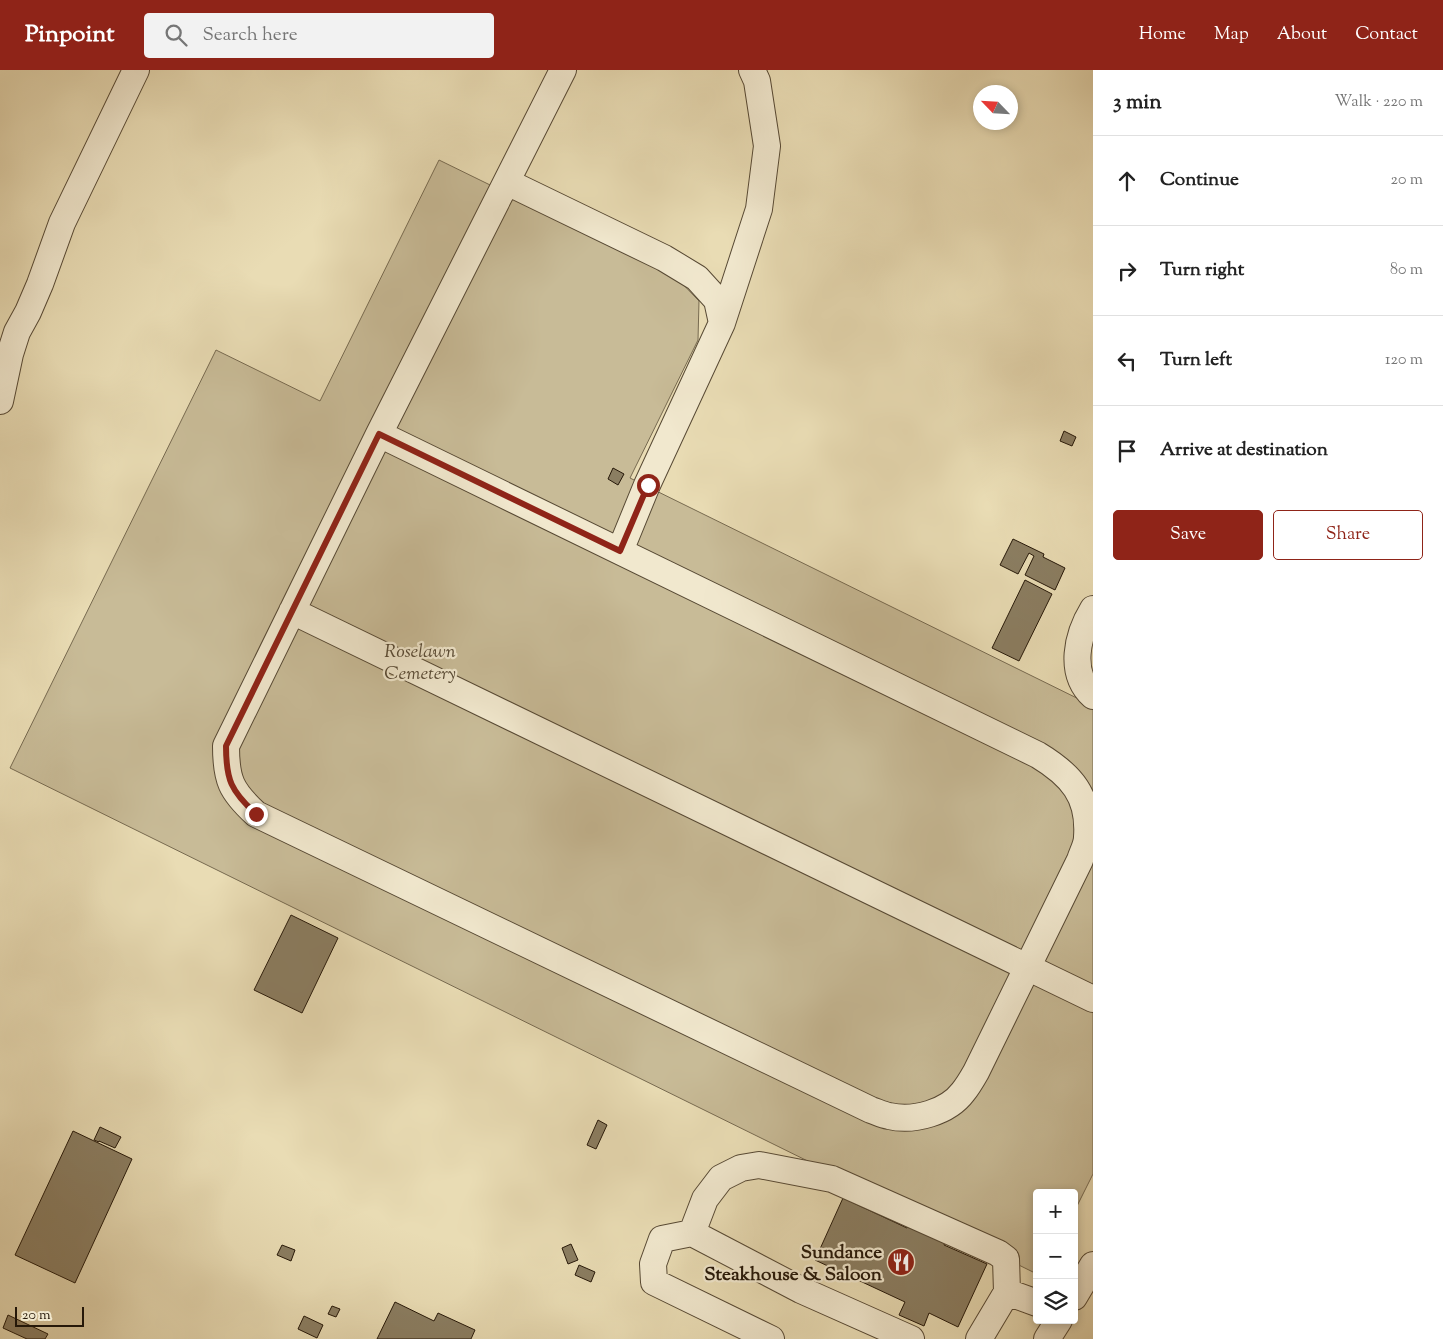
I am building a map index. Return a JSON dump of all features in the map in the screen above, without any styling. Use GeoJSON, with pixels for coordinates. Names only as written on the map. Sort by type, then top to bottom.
{"type":"FeatureCollection","features":[{"type":"Feature","properties":{"kind":"street"},"geometry":{"type":"LineString","coordinates":[[0,401],[10,354],[17,332],[40,284],[62,223],[136,70]]}},
{"type":"Feature","properties":{"kind":"street"},"geometry":{"type":"LineString","coordinates":[[379,434],[1038,755],[1057,766],[1072,780],[1082,797],[1087,816],[1087,839],[1080,860],[976,1072],[963,1093],[946,1108],[929,1114],[911,1117],[890,1117],[871,1110],[256,814],[241,800],[231,784],[226,767],[226,746],[379,434],[563,70]]}},
{"type":"Feature","properties":{"kind":"street"},"geometry":{"type":"LineString","coordinates":[[620,551],[722,323],[759,209],[767,146],[757,81],[752,70]]}},
{"type":"Feature","properties":{"kind":"street"},"geometry":{"type":"LineString","coordinates":[[507,182],[664,258],[696,278],[717,300],[722,323]]}},
{"type":"Feature","properties":{"kind":"street"},"geometry":{"type":"LineString","coordinates":[[1093,609],[1076,653],[1078,674],[1093,696]]}},
{"type":"Feature","properties":{"kind":"street"},"geometry":{"type":"LineString","coordinates":[[292,611],[1093,999]]}},
{"type":"Feature","properties":{"kind":"street"},"geometry":{"type":"LineString","coordinates":[[692,1233],[705,1199],[721,1178],[741,1168],[759,1165],[832,1179],[1006,1259],[1007,1292],[979,1339]]}},
{"type":"Feature","properties":{"kind":"street"},"geometry":{"type":"LineString","coordinates":[[771,1339],[654,1282],[653,1264],[662,1239],[692,1233],[801,1290],[911,1339]]}},
{"type":"Feature","properties":{"kind":"street"},"geometry":{"type":"LineString","coordinates":[[1078,1290],[1093,1266]]}},
{"type":"Feature","properties":{"kind":"street"},"geometry":{"type":"LineString","coordinates":[[1007,1292],[1033,1302]]}},
{"type":"Feature","properties":{"kind":"street"},"geometry":{"type":"LineString","coordinates":[[1047,1339],[1056,1324]]}},
{"type":"Feature","properties":{"kind":"green space","name":"Roselawn Cemetery"},"geometry":{"type":"Polygon","coordinates":[[[439,160],[674,275],[699,301],[698,340],[630,478],[1093,706],[1093,1174],[1078,1204],[1078,1189],[1033,1189],[1033,1272],[10,768],[216,350],[320,401],[439,160]]]}},
{"type":"Feature","properties":{"kind":"building"},"geometry":{"type":"Polygon","coordinates":[[[1064,431],[1076,437],[1072,446],[1060,441],[1064,431]]]}},
{"type":"Feature","properties":{"kind":"building"},"geometry":{"type":"Polygon","coordinates":[[[613,468],[624,474],[618,485],[608,479],[613,468]]]}},
{"type":"Feature","properties":{"kind":"building"},"geometry":{"type":"Polygon","coordinates":[[[1013,539],[1044,554],[1043,557],[1065,568],[1055,590],[1025,575],[1034,556],[1029,553],[1018,574],[1000,565],[1013,539]]]}},
{"type":"Feature","properties":{"kind":"building"},"geometry":{"type":"Polygon","coordinates":[[[1025,580],[1052,594],[1019,661],[992,648],[1025,580]]]}},
{"type":"Feature","properties":{"kind":"building"},"geometry":{"type":"Polygon","coordinates":[[[291,915],[338,938],[302,1013],[254,990],[291,915]]]}},
{"type":"Feature","properties":{"kind":"building"},"geometry":{"type":"Polygon","coordinates":[[[598,1120],[607,1125],[596,1149],[587,1145],[598,1120]]]}},
{"type":"Feature","properties":{"kind":"building"},"geometry":{"type":"Polygon","coordinates":[[[100,1127],[121,1137],[115,1148],[94,1140],[100,1127]]]}},
{"type":"Feature","properties":{"kind":"building"},"geometry":{"type":"Polygon","coordinates":[[[73,1131],[132,1159],[75,1283],[15,1255],[73,1131]]]}},
{"type":"Feature","properties":{"kind":"building","name":"Sundance Steakhouse & Saloon"},"geometry":{"type":"Polygon","coordinates":[[[843,1198],[907,1228],[909,1223],[946,1240],[944,1245],[987,1264],[958,1327],[929,1313],[924,1326],[899,1315],[905,1302],[815,1260],[843,1198]]]}},
{"type":"Feature","properties":{"kind":"building"},"geometry":{"type":"Polygon","coordinates":[[[571,1244],[578,1260],[568,1264],[562,1248],[571,1244]]]}},
{"type":"Feature","properties":{"kind":"building"},"geometry":{"type":"Polygon","coordinates":[[[282,1245],[295,1250],[291,1261],[277,1255],[282,1245]]]}},
{"type":"Feature","properties":{"kind":"building"},"geometry":{"type":"Polygon","coordinates":[[[579,1265],[595,1272],[591,1282],[575,1275],[579,1265]]]}},
{"type":"Feature","properties":{"kind":"building"},"geometry":{"type":"Polygon","coordinates":[[[395,1302],[434,1321],[438,1313],[475,1330],[471,1339],[377,1339],[395,1302]]]}},
{"type":"Feature","properties":{"kind":"building"},"geometry":{"type":"Polygon","coordinates":[[[332,1306],[340,1309],[336,1317],[328,1314],[332,1306]]]}},
{"type":"Feature","properties":{"kind":"building"},"geometry":{"type":"Polygon","coordinates":[[[8,1315],[48,1334],[45,1339],[27,1339],[3,1328],[8,1315]]]}},
{"type":"Feature","properties":{"kind":"building"},"geometry":{"type":"Polygon","coordinates":[[[304,1316],[323,1325],[317,1338],[298,1329],[304,1316]]]}},
{"type":"Feature","properties":{"kind":"place","name":"Sundance Steakhouse & Saloon"},"geometry":{"type":"Point","coordinates":[901,1262]}},
{"type":"Feature","properties":{"kind":"route"},"geometry":{"type":"LineString","coordinates":[[256,814],[241,800],[231,784],[226,767],[226,746],[379,434],[620,551],[648,485]]}}]}
